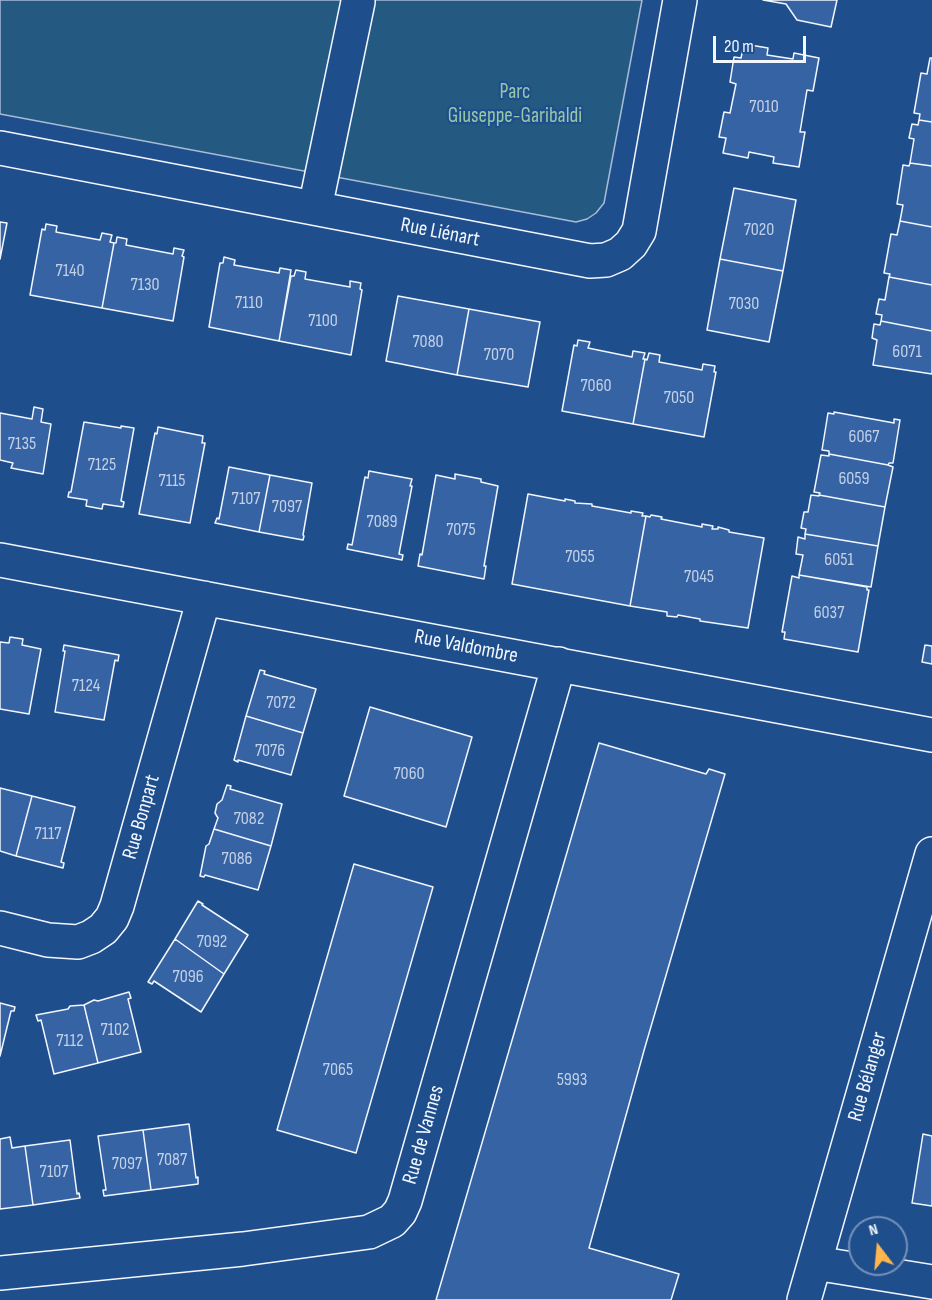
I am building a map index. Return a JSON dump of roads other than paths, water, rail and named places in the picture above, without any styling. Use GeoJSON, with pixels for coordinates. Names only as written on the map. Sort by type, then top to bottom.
{"type":"FeatureCollection","features":[{"type":"Feature","properties":{"kind":"street","name":"Rue Liénart"},"geometry":{"type":"LineString","coordinates":[[0,148],[590,261],[606,260],[620,254],[631,244],[639,231],[680,0]]}},
{"type":"Feature","properties":{"kind":"street"},"geometry":{"type":"LineString","coordinates":[[315,208],[358,2]]}},
{"type":"Feature","properties":{"kind":"street","name":"Rue Valdombre"},"geometry":{"type":"LineString","coordinates":[[0,560],[932,735]]}},
{"type":"Feature","properties":{"kind":"street","name":"Rue Bonpart"},"geometry":{"type":"LineString","coordinates":[[0,928],[48,940],[78,942],[91,937],[112,918],[204,598]]}},
{"type":"Feature","properties":{"kind":"street","name":"Rue de Vannes"},"geometry":{"type":"LineString","coordinates":[[0,1273],[243,1249],[369,1232],[392,1221],[400,1212],[405,1201],[559,664]]}},
{"type":"Feature","properties":{"kind":"street","name":"Rue Bélanger"},"geometry":{"type":"LineString","coordinates":[[804,1300],[932,854]]}},
{"type":"Feature","properties":{"kind":"street"},"geometry":{"type":"LineString","coordinates":[[815,1263],[932,1282]]}},
{"type":"Feature","properties":{"kind":"park label","name":"Parc Giuseppe-Garibaldi"},"geometry":{"type":"Point","coordinates":[515,105]}}]}
